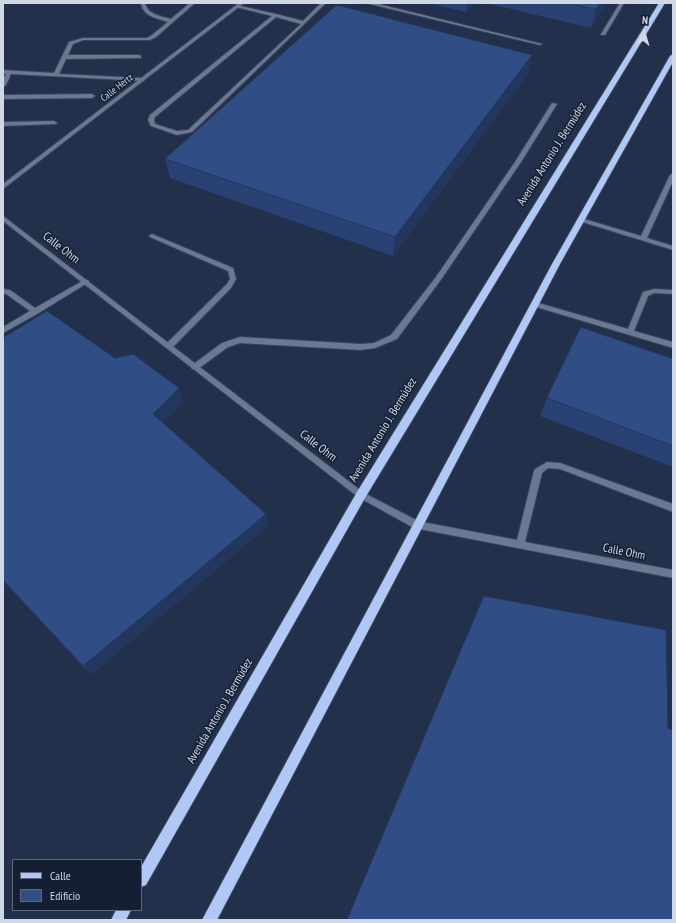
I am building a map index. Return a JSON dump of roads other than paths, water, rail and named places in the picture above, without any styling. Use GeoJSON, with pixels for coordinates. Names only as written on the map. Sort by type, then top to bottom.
{"type":"FeatureCollection","features":[{"type":"Feature","properties":{"kind":"main road","name":"Avenida Antonio J. Bermúdez"},"geometry":{"type":"LineString","coordinates":[[142,878],[361,495],[662,3]]}},
{"type":"Feature","properties":{"kind":"main road"},"geometry":{"type":"LineString","coordinates":[[208,920],[535,304],[673,56]]}},
{"type":"Feature","properties":{"kind":"main road"},"geometry":{"type":"LineString","coordinates":[[118,920],[123,911]]}},
{"type":"Feature","properties":{"kind":"street"},"geometry":{"type":"LineString","coordinates":[[143,3],[143,8],[146,12],[171,21]]}},
{"type":"Feature","properties":{"kind":"street"},"geometry":{"type":"LineString","coordinates":[[276,15],[152,116],[151,120],[153,125],[177,133],[190,132],[324,3]]}},
{"type":"Feature","properties":{"kind":"street"},"geometry":{"type":"LineString","coordinates":[[368,3],[540,44]]}},
{"type":"Feature","properties":{"kind":"street"},"geometry":{"type":"LineString","coordinates":[[603,34],[622,3]]}},
{"type":"Feature","properties":{"kind":"street"},"geometry":{"type":"LineString","coordinates":[[56,75],[71,43],[76,40],[148,38],[154,36],[190,4]]}},
{"type":"Feature","properties":{"kind":"street"},"geometry":{"type":"LineString","coordinates":[[240,5],[304,22]]}},
{"type":"Feature","properties":{"kind":"street","name":"Calle Hertz"},"geometry":{"type":"LineString","coordinates":[[3,187],[240,5]]}},
{"type":"Feature","properties":{"kind":"street"},"geometry":{"type":"LineString","coordinates":[[64,57],[139,57]]}},
{"type":"Feature","properties":{"kind":"street"},"geometry":{"type":"LineString","coordinates":[[3,72],[142,80]]}},
{"type":"Feature","properties":{"kind":"street"},"geometry":{"type":"LineString","coordinates":[[3,85],[9,72]]}},
{"type":"Feature","properties":{"kind":"street"},"geometry":{"type":"LineString","coordinates":[[3,97],[92,96]]}},
{"type":"Feature","properties":{"kind":"street"},"geometry":{"type":"LineString","coordinates":[[195,367],[225,346],[240,340],[361,347],[375,345],[394,337],[447,266],[518,162],[554,104]]}},
{"type":"Feature","properties":{"kind":"street"},"geometry":{"type":"LineString","coordinates":[[3,124],[54,123]]}},
{"type":"Feature","properties":{"kind":"street"},"geometry":{"type":"LineString","coordinates":[[643,239],[673,175]]}},
{"type":"Feature","properties":{"kind":"street","name":"Calle Ohm"},"geometry":{"type":"LineString","coordinates":[[3,218],[361,495],[417,525],[673,574]]}},
{"type":"Feature","properties":{"kind":"street"},"geometry":{"type":"LineString","coordinates":[[582,220],[673,248]]}},
{"type":"Feature","properties":{"kind":"street"},"geometry":{"type":"LineString","coordinates":[[152,236],[231,270],[233,279],[229,286],[168,346]]}},
{"type":"Feature","properties":{"kind":"street"},"geometry":{"type":"LineString","coordinates":[[3,330],[86,282]]}},
{"type":"Feature","properties":{"kind":"street"},"geometry":{"type":"LineString","coordinates":[[3,291],[8,292],[35,312]]}},
{"type":"Feature","properties":{"kind":"street"},"geometry":{"type":"LineString","coordinates":[[630,332],[646,294],[654,291],[673,292]]}},
{"type":"Feature","properties":{"kind":"street"},"geometry":{"type":"LineString","coordinates":[[535,304],[673,345]]}},
{"type":"Feature","properties":{"kind":"street"},"geometry":{"type":"LineString","coordinates":[[520,545],[538,471],[548,465],[560,466],[673,508]]}}]}
